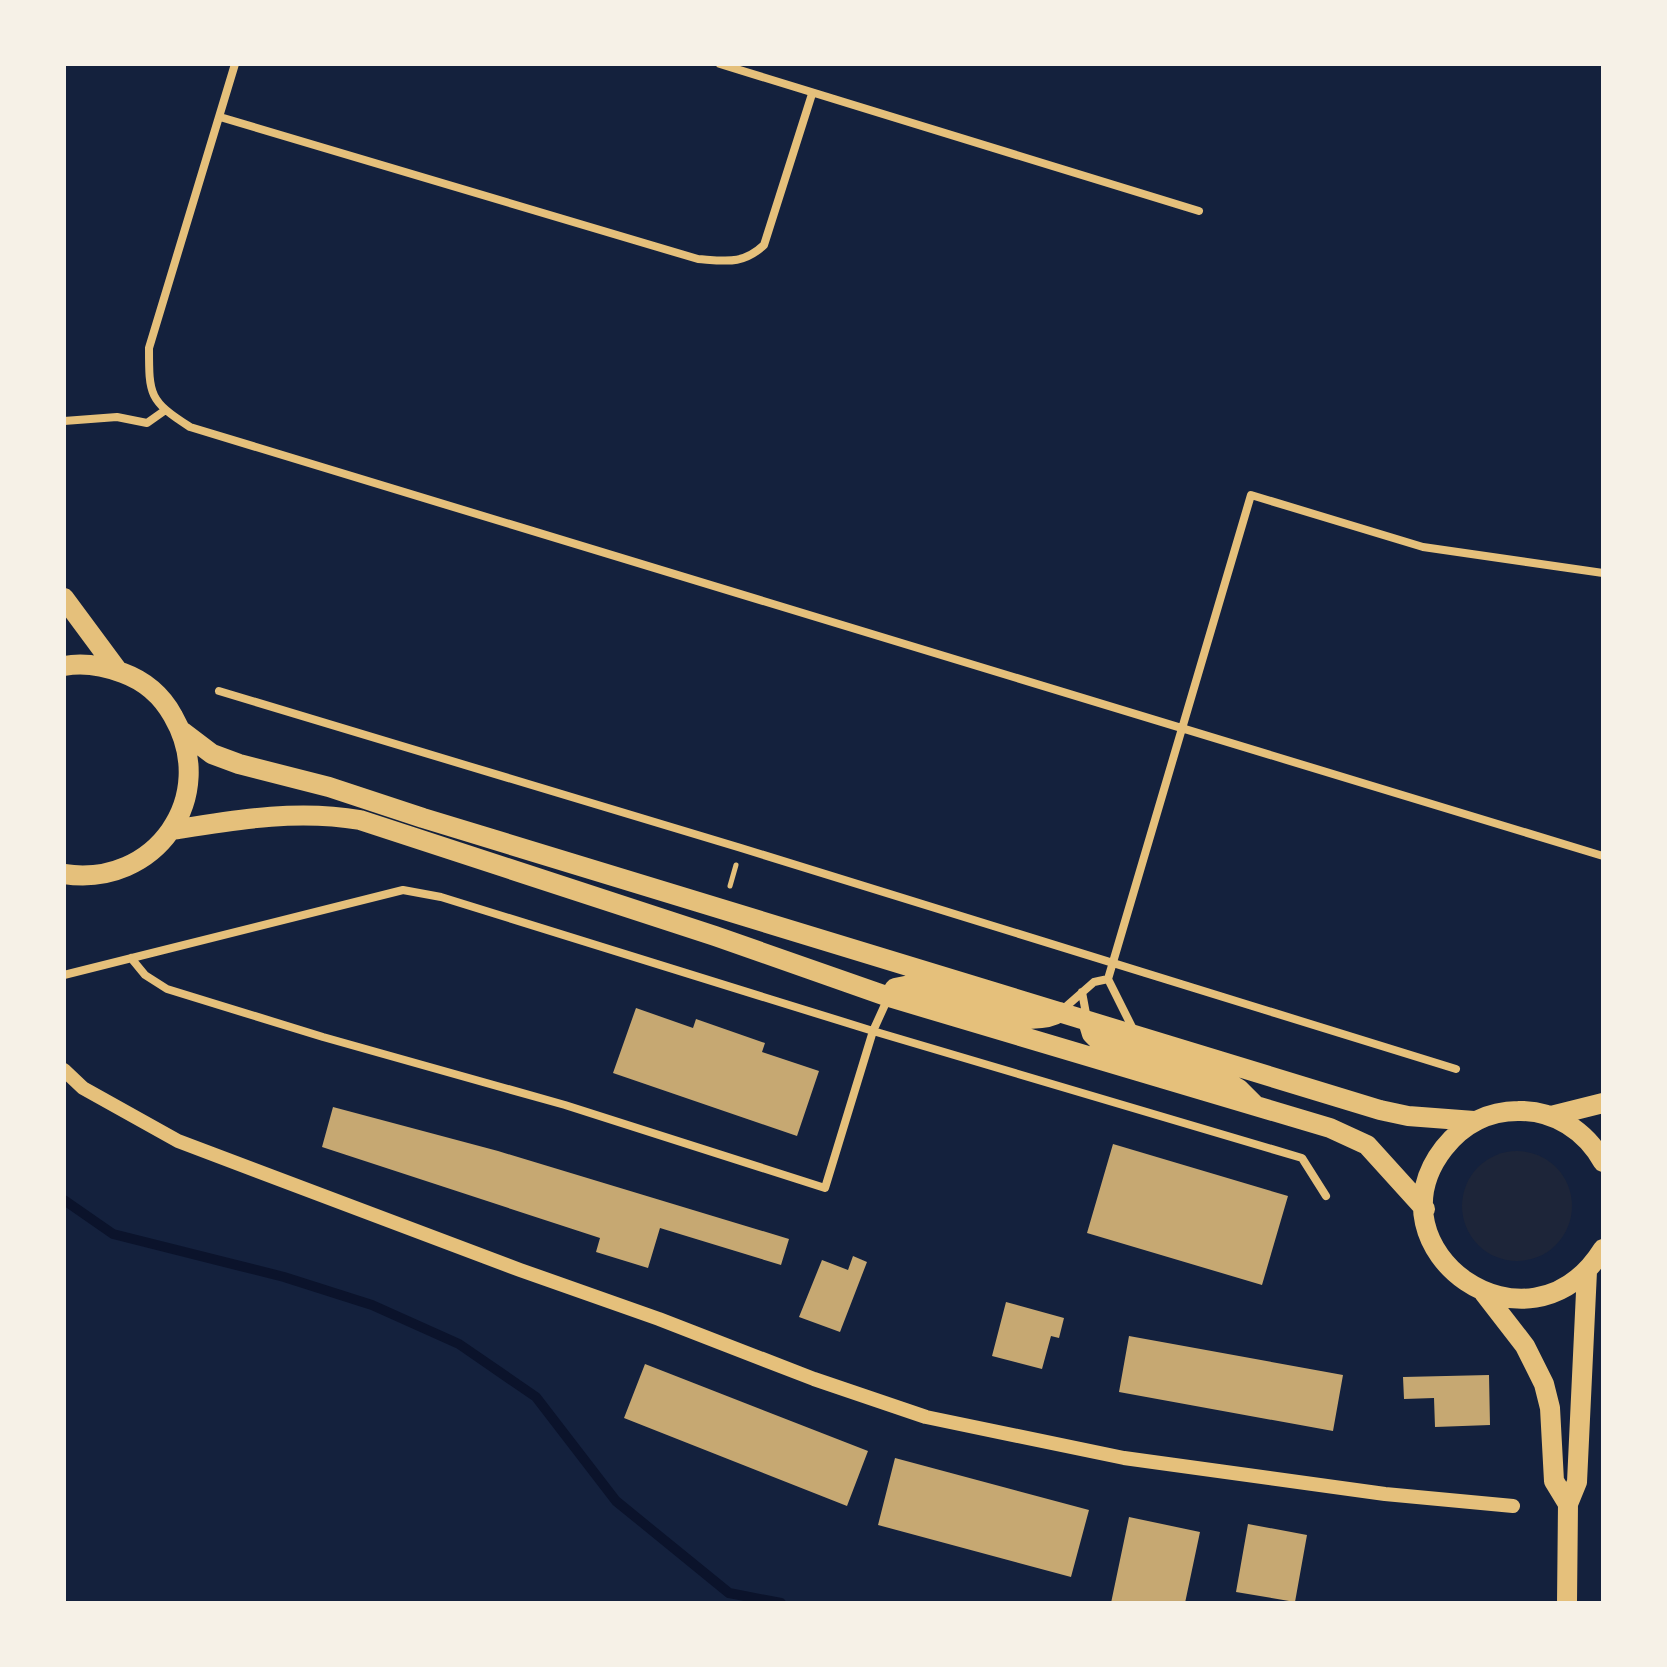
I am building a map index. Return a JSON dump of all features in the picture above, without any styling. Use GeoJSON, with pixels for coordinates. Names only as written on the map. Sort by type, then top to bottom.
{"type":"FeatureCollection","features":[{"type":"Feature","properties":{"kind":"main road"},"geometry":{"type":"LineString","coordinates":[[64,598],[118,671]]}},
{"type":"Feature","properties":{"kind":"main road"},"geometry":{"type":"LineString","coordinates":[[64,666],[104,666],[138,679],[165,702],[183,732],[190,765],[186,799],[172,830],[148,855],[119,871],[85,877],[64,874]]}},
{"type":"Feature","properties":{"kind":"main road"},"geometry":{"type":"LineString","coordinates":[[183,732],[212,754],[239,764],[329,787],[1395,1114],[1474,1121],[1512,1111],[1551,1116],[1603,1103]]}},
{"type":"Feature","properties":{"kind":"main road"},"geometry":{"type":"LineString","coordinates":[[172,830],[263,816],[313,814],[360,820],[715,936],[889,997],[1330,1128],[1355,1138],[1376,1153],[1425,1209]]}},
{"type":"Feature","properties":{"kind":"main road"},"geometry":{"type":"LineString","coordinates":[[889,997],[895,988],[910,985],[1016,1018],[1045,1020],[1060,1012]]}},
{"type":"Feature","properties":{"kind":"main road"},"geometry":{"type":"LineString","coordinates":[[1088,1021],[1092,1034],[1100,1042],[1224,1080],[1258,1108]]}},
{"type":"Feature","properties":{"kind":"main road"},"geometry":{"type":"LineString","coordinates":[[1551,1116],[1580,1133],[1603,1162]]}},
{"type":"Feature","properties":{"kind":"main road"},"geometry":{"type":"LineString","coordinates":[[1474,1121],[1450,1140],[1433,1165],[1425,1194],[1427,1227],[1442,1260],[1468,1285],[1484,1293],[1520,1300],[1539,1298],[1573,1283],[1587,1271],[1603,1249]]}},
{"type":"Feature","properties":{"kind":"main road"},"geometry":{"type":"LineString","coordinates":[[1567,1603],[1568,1504],[1577,1482],[1587,1271]]}},
{"type":"Feature","properties":{"kind":"main road"},"geometry":{"type":"LineString","coordinates":[[1484,1293],[1525,1346],[1544,1384],[1550,1408],[1554,1481],[1568,1504]]}},
{"type":"Feature","properties":{"kind":"street"},"geometry":{"type":"LineString","coordinates":[[235,64],[149,348],[149,386],[164,411],[190,427],[1603,856]]}},
{"type":"Feature","properties":{"kind":"street"},"geometry":{"type":"LineString","coordinates":[[720,64],[1199,211]]}},
{"type":"Feature","properties":{"kind":"street"},"geometry":{"type":"LineString","coordinates":[[220,117],[698,259],[729,261],[751,257],[764,245],[812,94]]}},
{"type":"Feature","properties":{"kind":"street"},"geometry":{"type":"LineString","coordinates":[[64,421],[117,417],[147,423],[164,411]]}},
{"type":"Feature","properties":{"kind":"street"},"geometry":{"type":"LineString","coordinates":[[1137,1036],[1108,979],[1251,495],[1423,547],[1603,573]]}},
{"type":"Feature","properties":{"kind":"street"},"geometry":{"type":"LineString","coordinates":[[219,691],[1456,1069]]}},
{"type":"Feature","properties":{"kind":"street"},"geometry":{"type":"LineString","coordinates":[[64,975],[403,890],[441,897],[873,1031],[1302,1158],[1326,1196]]}},
{"type":"Feature","properties":{"kind":"street"},"geometry":{"type":"LineString","coordinates":[[131,958],[145,975],[167,989],[323,1037],[565,1105],[825,1188],[873,1031],[889,997]]}},
{"type":"Feature","properties":{"kind":"street"},"geometry":{"type":"LineString","coordinates":[[1060,1012],[1094,982],[1108,979]]}},
{"type":"Feature","properties":{"kind":"street"},"geometry":{"type":"LineString","coordinates":[[1082,992],[1088,1021]]}},
{"type":"Feature","properties":{"kind":"street"},"geometry":{"type":"LineString","coordinates":[[64,1070],[83,1088],[178,1141],[814,1379],[926,1417],[1124,1458],[1385,1494],[1513,1506]]}},
{"type":"Feature","properties":{"kind":"shaded area"},"geometry":{"type":"Polygon","coordinates":[[[1517,1151],[1538,1156],[1556,1167],[1567,1185],[1572,1206],[1567,1227],[1556,1245],[1538,1256],[1517,1261],[1496,1256],[1478,1245],[1467,1227],[1462,1206],[1467,1185],[1478,1167],[1496,1156],[1517,1151]]]}},
{"type":"Feature","properties":{"kind":"building"},"geometry":{"type":"Polygon","coordinates":[[[636,1008],[693,1028],[696,1019],[765,1043],[762,1052],[819,1071],[797,1136],[613,1073],[636,1008]]]}},
{"type":"Feature","properties":{"kind":"building"},"geometry":{"type":"Polygon","coordinates":[[[333,1107],[498,1151],[789,1239],[781,1265],[660,1228],[648,1268],[596,1252],[600,1238],[322,1147],[333,1107]]]}},
{"type":"Feature","properties":{"kind":"building"},"geometry":{"type":"Polygon","coordinates":[[[1113,1144],[1288,1196],[1262,1285],[1087,1233],[1113,1144]]]}},
{"type":"Feature","properties":{"kind":"building"},"geometry":{"type":"Polygon","coordinates":[[[853,1256],[867,1262],[840,1332],[799,1317],[822,1260],[848,1270],[853,1256]]]}},
{"type":"Feature","properties":{"kind":"building"},"geometry":{"type":"Polygon","coordinates":[[[1006,1302],[1064,1318],[1059,1338],[1051,1336],[1042,1369],[992,1356],[1006,1302]]]}},
{"type":"Feature","properties":{"kind":"building"},"geometry":{"type":"Polygon","coordinates":[[[1129,1336],[1343,1375],[1333,1431],[1119,1392],[1129,1336]]]}},
{"type":"Feature","properties":{"kind":"building"},"geometry":{"type":"Polygon","coordinates":[[[645,1364],[868,1451],[847,1506],[624,1418],[645,1364]]]}},
{"type":"Feature","properties":{"kind":"building"},"geometry":{"type":"Polygon","coordinates":[[[1489,1375],[1490,1425],[1435,1427],[1434,1398],[1404,1399],[1403,1377],[1489,1375]]]}},
{"type":"Feature","properties":{"kind":"building"},"geometry":{"type":"Polygon","coordinates":[[[895,1458],[1089,1510],[1071,1577],[878,1525],[895,1458]]]}},
{"type":"Feature","properties":{"kind":"building"},"geometry":{"type":"Polygon","coordinates":[[[1129,1517],[1200,1532],[1185,1603],[1111,1603],[1129,1517]]]}},
{"type":"Feature","properties":{"kind":"building"},"geometry":{"type":"Polygon","coordinates":[[[1248,1524],[1307,1535],[1295,1602],[1236,1592],[1248,1524]]]}},
{"type":"Feature","properties":{"kind":"waterway"},"geometry":{"type":"LineString","coordinates":[[64,1200],[113,1234],[284,1277],[372,1305],[459,1344],[536,1397],[616,1501],[729,1593],[781,1603]]}}]}
